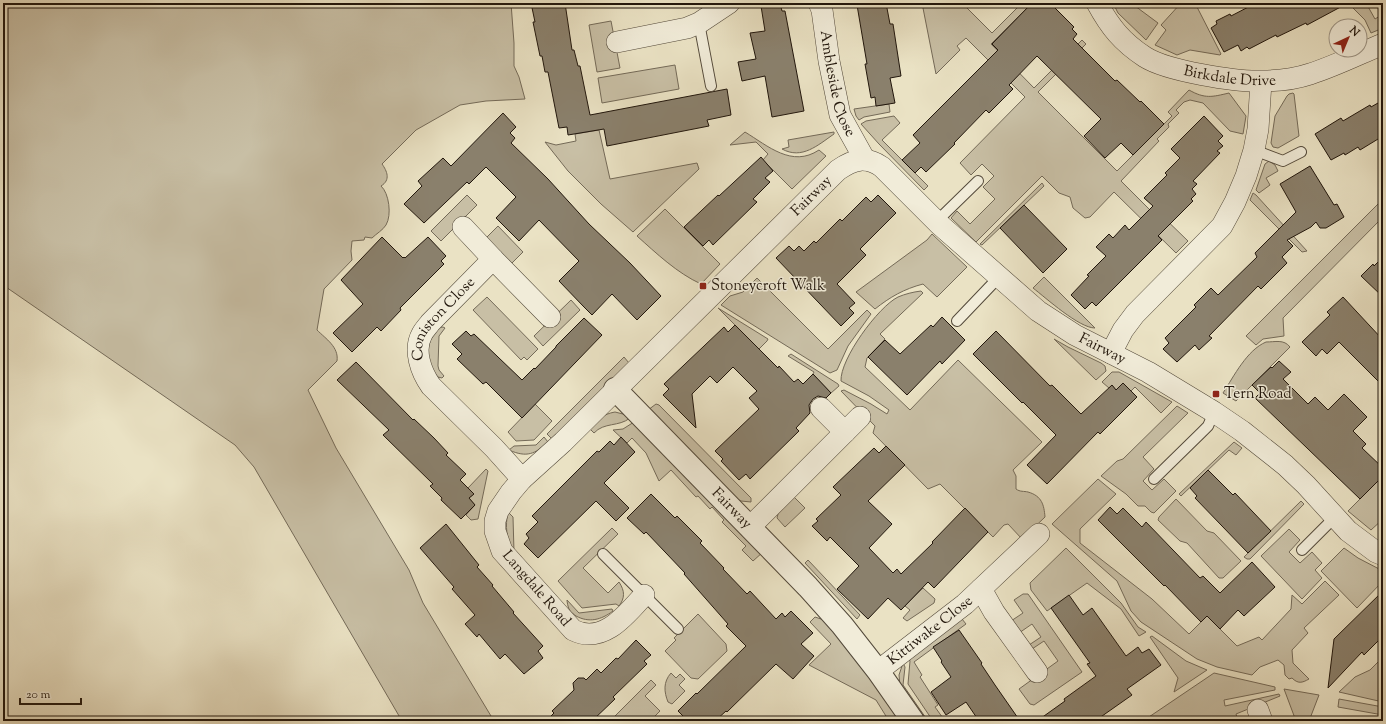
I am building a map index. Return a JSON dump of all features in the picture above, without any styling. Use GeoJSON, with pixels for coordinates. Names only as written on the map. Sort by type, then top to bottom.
{"type":"FeatureCollection","features":[{"type":"Feature","properties":{"kind":"street"},"geometry":{"type":"LineString","coordinates":[[617,42],[687,28],[699,23],[729,3]]}},
{"type":"Feature","properties":{"kind":"street","name":"Ambleside Close"},"geometry":{"type":"LineString","coordinates":[[819,3],[822,10],[830,67],[840,115],[865,160]]}},
{"type":"Feature","properties":{"kind":"street","name":"Birkdale Drive"},"geometry":{"type":"LineString","coordinates":[[1098,3],[1108,23],[1124,41],[1146,58],[1172,68],[1231,79],[1262,82],[1288,79],[1310,74],[1383,44]]}},
{"type":"Feature","properties":{"kind":"street"},"geometry":{"type":"LineString","coordinates":[[1111,353],[1123,330],[1135,314],[1222,226],[1238,196],[1254,150],[1258,129],[1262,82]]}},
{"type":"Feature","properties":{"kind":"street","name":"Fairway"},"geometry":{"type":"LineString","coordinates":[[913,721],[878,671],[842,625],[813,592],[615,389],[838,170],[852,161],[874,161],[882,167],[936,222],[1038,311],[1075,335],[1148,372],[1214,412],[1242,431],[1306,485],[1336,516],[1348,531],[1383,556]]}},
{"type":"Feature","properties":{"kind":"street"},"geometry":{"type":"LineString","coordinates":[[464,227],[550,317]]}},
{"type":"Feature","properties":{"kind":"street","name":"Coniston Close"},"geometry":{"type":"LineString","coordinates":[[493,259],[430,323],[422,334],[419,344],[419,354],[424,376],[431,386],[494,448],[522,479]]}},
{"type":"Feature","properties":{"kind":"street","name":"Langdale Road"},"geometry":{"type":"LineString","coordinates":[[615,389],[563,442],[522,479],[498,510],[494,530],[502,551],[573,630],[583,634],[594,634],[604,631],[619,621],[644,595]]}},
{"type":"Feature","properties":{"kind":"street"},"geometry":{"type":"LineString","coordinates":[[821,408],[845,432]]}},
{"type":"Feature","properties":{"kind":"street"},"geometry":{"type":"LineString","coordinates":[[750,527],[860,417]]}},
{"type":"Feature","properties":{"kind":"street","name":"Kittiwake Close"},"geometry":{"type":"LineString","coordinates":[[878,671],[965,604],[1039,534]]}},
{"type":"Feature","properties":{"kind":"street","name":"Kittiwake Close"},"geometry":{"type":"LineString","coordinates":[[981,589],[994,612],[1037,672]]}},
{"type":"Feature","properties":{"kind":"lane"},"geometry":{"type":"LineString","coordinates":[[699,23],[711,86]]}},
{"type":"Feature","properties":{"kind":"lane"},"geometry":{"type":"LineString","coordinates":[[1254,150],[1283,161],[1301,152]]}},
{"type":"Feature","properties":{"kind":"lane"},"geometry":{"type":"LineString","coordinates":[[936,222],[978,181]]}},
{"type":"Feature","properties":{"kind":"lane"},"geometry":{"type":"LineString","coordinates":[[957,321],[999,277]]}},
{"type":"Feature","properties":{"kind":"lane"},"geometry":{"type":"LineString","coordinates":[[1154,479],[1208,426],[1214,412]]}},
{"type":"Feature","properties":{"kind":"lane"},"geometry":{"type":"LineString","coordinates":[[1302,550],[1336,516]]}},
{"type":"Feature","properties":{"kind":"lane"},"geometry":{"type":"LineString","coordinates":[[604,554],[678,629]]}},
{"type":"Feature","properties":{"kind":"shaded area"},"geometry":{"type":"Polygon","coordinates":[[[3,3],[511,3],[514,66],[519,77],[525,99],[486,101],[460,105],[416,130],[382,164],[387,175],[386,181],[381,186],[384,189],[389,204],[388,221],[383,229],[372,238],[365,237],[364,240],[352,241],[352,260],[324,289],[317,330],[334,347],[337,361],[308,390],[336,448],[409,570],[423,603],[494,721],[402,721],[254,467],[235,445],[3,285],[3,3]]]}},
{"type":"Feature","properties":{"kind":"shaded area"},"geometry":{"type":"Polygon","coordinates":[[[922,3],[947,3],[952,8],[956,3],[962,3],[992,33],[1022,3],[1032,3],[991,44],[1034,88],[1082,40],[1086,44],[1038,92],[1117,171],[1172,116],[1168,112],[1189,90],[1204,96],[1229,93],[1246,116],[1243,134],[1230,131],[1203,103],[1190,100],[1184,102],[1176,110],[1179,113],[1168,124],[1169,127],[1157,139],[1159,141],[1121,181],[1152,212],[1155,209],[1188,241],[1176,253],[1114,192],[1090,217],[1085,218],[1073,208],[1070,197],[1059,193],[1042,176],[976,242],[951,218],[957,211],[970,224],[995,199],[983,187],[994,176],[982,164],[971,175],[960,163],[1025,97],[966,38],[957,46],[960,50],[936,74],[922,3]]]}},
{"type":"Feature","properties":{"kind":"shaded area"},"geometry":{"type":"Polygon","coordinates":[[[1113,3],[1131,3],[1158,23],[1146,40],[1118,13],[1113,3]]]}},
{"type":"Feature","properties":{"kind":"shaded area"},"geometry":{"type":"Polygon","coordinates":[[[1181,3],[1200,3],[1197,7],[1221,54],[1220,55],[1190,50],[1177,55],[1155,45],[1166,30],[1161,25],[1181,3]]]}},
{"type":"Feature","properties":{"kind":"shaded area"},"geometry":{"type":"Polygon","coordinates":[[[1348,3],[1366,3],[1375,19],[1383,14],[1383,28],[1371,33],[1368,26],[1368,18],[1363,18],[1348,3]]]}},
{"type":"Feature","properties":{"kind":"shaded area"},"geometry":{"type":"Polygon","coordinates":[[[611,21],[620,68],[597,72],[589,25],[611,21]]]}},
{"type":"Feature","properties":{"kind":"shaded area"},"geometry":{"type":"Polygon","coordinates":[[[675,65],[679,89],[602,103],[598,78],[675,65]]]}},
{"type":"Feature","properties":{"kind":"shaded area"},"geometry":{"type":"Polygon","coordinates":[[[1293,93],[1299,136],[1278,148],[1273,147],[1271,143],[1275,116],[1287,96],[1293,93]]]}},
{"type":"Feature","properties":{"kind":"shaded area"},"geometry":{"type":"Polygon","coordinates":[[[889,104],[890,112],[864,117],[859,120],[854,109],[889,104]]]}},
{"type":"Feature","properties":{"kind":"shaded area"},"geometry":{"type":"Polygon","coordinates":[[[894,116],[900,123],[882,140],[928,186],[924,190],[861,124],[866,121],[894,116]]]}},
{"type":"Feature","properties":{"kind":"shaded area"},"geometry":{"type":"Polygon","coordinates":[[[599,130],[610,179],[697,163],[699,169],[633,232],[601,204],[568,171],[545,142],[556,145],[576,141],[575,134],[599,130]]]}},
{"type":"Feature","properties":{"kind":"shaded area"},"geometry":{"type":"Polygon","coordinates":[[[745,132],[771,149],[790,156],[799,157],[809,155],[819,150],[826,156],[792,189],[763,160],[768,154],[756,142],[730,145],[745,132]]]}},
{"type":"Feature","properties":{"kind":"shaded area"},"geometry":{"type":"Polygon","coordinates":[[[834,132],[834,134],[822,143],[810,150],[796,153],[782,149],[789,147],[788,140],[834,132]]]}},
{"type":"Feature","properties":{"kind":"shaded area"},"geometry":{"type":"Polygon","coordinates":[[[1269,161],[1275,165],[1278,171],[1266,178],[1270,185],[1259,193],[1256,190],[1265,164],[1269,161]]]}},
{"type":"Feature","properties":{"kind":"shaded area"},"geometry":{"type":"Polygon","coordinates":[[[1042,183],[1044,186],[982,245],[980,244],[1042,183]]]}},
{"type":"Feature","properties":{"kind":"shaded area"},"geometry":{"type":"Polygon","coordinates":[[[1253,193],[1307,251],[1302,252],[1250,200],[1253,193]]]}},
{"type":"Feature","properties":{"kind":"shaded area"},"geometry":{"type":"Polygon","coordinates":[[[467,195],[477,205],[441,241],[431,231],[467,195]]]}},
{"type":"Feature","properties":{"kind":"shaded area"},"geometry":{"type":"Polygon","coordinates":[[[1383,199],[1383,217],[1283,318],[1284,336],[1263,339],[1256,345],[1246,336],[1383,199]]]}},
{"type":"Feature","properties":{"kind":"shaded area"},"geometry":{"type":"Polygon","coordinates":[[[665,209],[720,264],[701,284],[659,256],[637,236],[665,209]]]}},
{"type":"Feature","properties":{"kind":"shaded area"},"geometry":{"type":"Polygon","coordinates":[[[498,226],[523,252],[512,263],[486,238],[498,226]]]}},
{"type":"Feature","properties":{"kind":"shaded area"},"geometry":{"type":"Polygon","coordinates":[[[932,234],[967,267],[937,297],[923,284],[898,294],[875,309],[856,292],[927,240],[932,234]]]}},
{"type":"Feature","properties":{"kind":"shaded area"},"geometry":{"type":"Polygon","coordinates":[[[1044,277],[1095,328],[1088,327],[1072,318],[1033,288],[1044,277]]]}},
{"type":"Feature","properties":{"kind":"shaded area"},"geometry":{"type":"Polygon","coordinates":[[[757,278],[828,349],[867,310],[871,314],[848,346],[837,370],[830,373],[721,305],[730,296],[743,292],[757,278]]]}},
{"type":"Feature","properties":{"kind":"shaded area"},"geometry":{"type":"Polygon","coordinates":[[[921,291],[923,293],[880,334],[885,339],[867,358],[865,367],[910,410],[958,360],[1042,442],[1013,470],[1016,476],[1016,489],[1036,496],[1043,505],[1045,513],[1045,517],[1022,539],[1008,524],[1004,525],[993,537],[940,484],[928,489],[873,433],[875,426],[841,391],[844,390],[887,414],[889,410],[869,396],[841,381],[842,371],[853,347],[881,311],[898,297],[921,291]]]}},
{"type":"Feature","properties":{"kind":"shaded area"},"geometry":{"type":"Polygon","coordinates":[[[487,297],[538,349],[527,360],[524,357],[521,360],[473,310],[487,297]]]}},
{"type":"Feature","properties":{"kind":"shaded area"},"geometry":{"type":"Polygon","coordinates":[[[571,300],[580,310],[543,346],[534,336],[571,300]]]}},
{"type":"Feature","properties":{"kind":"shaded area"},"geometry":{"type":"Polygon","coordinates":[[[718,308],[768,339],[767,341],[759,349],[718,308]]]}},
{"type":"Feature","properties":{"kind":"shaded area"},"geometry":{"type":"Polygon","coordinates":[[[436,328],[445,328],[439,336],[438,366],[439,370],[444,376],[442,378],[434,376],[429,362],[428,352],[430,341],[436,328]]]}},
{"type":"Feature","properties":{"kind":"shaded area"},"geometry":{"type":"Polygon","coordinates":[[[1054,339],[1101,363],[1105,366],[1106,371],[1096,380],[1054,339]]]}},
{"type":"Feature","properties":{"kind":"shaded area"},"geometry":{"type":"Polygon","coordinates":[[[1266,342],[1282,342],[1288,344],[1290,347],[1236,401],[1223,393],[1247,357],[1266,342]]]}},
{"type":"Feature","properties":{"kind":"shaded area"},"geometry":{"type":"Polygon","coordinates":[[[791,354],[839,386],[831,393],[813,374],[814,372],[788,356],[791,354]]]}},
{"type":"Feature","properties":{"kind":"shaded area"},"geometry":{"type":"Polygon","coordinates":[[[624,357],[629,363],[552,439],[547,434],[624,357]]]}},
{"type":"Feature","properties":{"kind":"shaded area"},"geometry":{"type":"Polygon","coordinates":[[[1112,372],[1119,372],[1172,402],[1161,413],[1135,387],[1131,391],[1123,383],[1116,390],[1112,385],[1109,388],[1102,382],[1112,372]]]}},
{"type":"Feature","properties":{"kind":"shaded area"},"geometry":{"type":"Polygon","coordinates":[[[535,404],[552,421],[534,440],[516,441],[508,432],[535,404]]]}},
{"type":"Feature","properties":{"kind":"shaded area"},"geometry":{"type":"Polygon","coordinates":[[[656,404],[659,405],[751,498],[751,502],[741,501],[734,497],[648,410],[656,404]]]}},
{"type":"Feature","properties":{"kind":"shaded area"},"geometry":{"type":"Polygon","coordinates":[[[1177,406],[1188,413],[1143,457],[1154,469],[1143,481],[1152,490],[1164,479],[1176,491],[1154,513],[1145,506],[1138,506],[1126,494],[1101,476],[1117,461],[1123,459],[1177,406]]]}},
{"type":"Feature","properties":{"kind":"shaded area"},"geometry":{"type":"Polygon","coordinates":[[[615,412],[630,418],[621,423],[602,427],[594,433],[589,428],[604,416],[615,412]]]}},
{"type":"Feature","properties":{"kind":"shaded area"},"geometry":{"type":"Polygon","coordinates":[[[634,422],[763,552],[753,561],[742,550],[746,546],[722,522],[724,520],[712,507],[710,509],[698,496],[696,497],[671,470],[659,481],[646,453],[632,438],[627,443],[613,430],[623,429],[634,422]]]}},
{"type":"Feature","properties":{"kind":"shaded area"},"geometry":{"type":"Polygon","coordinates":[[[544,437],[548,442],[530,454],[521,454],[509,450],[514,446],[536,445],[544,437]]]}},
{"type":"Feature","properties":{"kind":"shaded area"},"geometry":{"type":"Polygon","coordinates":[[[1234,442],[1242,448],[1236,455],[1229,450],[1181,496],[1179,494],[1234,442]]]}},
{"type":"Feature","properties":{"kind":"shaded area"},"geometry":{"type":"Polygon","coordinates":[[[486,469],[488,471],[478,519],[471,520],[466,515],[475,505],[469,498],[474,494],[468,488],[486,469]]]}},
{"type":"Feature","properties":{"kind":"shaded area"},"geometry":{"type":"Polygon","coordinates":[[[1383,476],[1383,519],[1371,530],[1348,511],[1383,476]]]}},
{"type":"Feature","properties":{"kind":"shaded area"},"geometry":{"type":"Polygon","coordinates":[[[1098,479],[1116,494],[1080,529],[1080,543],[1152,599],[1189,634],[1207,616],[1237,646],[1259,637],[1262,640],[1291,609],[1292,595],[1302,604],[1325,581],[1339,595],[1304,628],[1308,633],[1292,650],[1293,663],[1309,679],[1300,682],[1292,678],[1289,679],[1285,675],[1284,665],[1278,660],[1260,667],[1252,675],[1217,667],[1197,659],[1141,622],[1131,611],[1117,581],[1052,524],[1098,479]]]}},
{"type":"Feature","properties":{"kind":"shaded area"},"geometry":{"type":"Polygon","coordinates":[[[793,496],[805,508],[785,527],[777,518],[779,510],[793,496]]]}},
{"type":"Feature","properties":{"kind":"shaded area"},"geometry":{"type":"Polygon","coordinates":[[[1176,499],[1207,531],[1214,533],[1241,561],[1223,578],[1219,578],[1187,543],[1180,541],[1158,520],[1176,499]]]}},
{"type":"Feature","properties":{"kind":"shaded area"},"geometry":{"type":"Polygon","coordinates":[[[1301,501],[1304,504],[1250,559],[1244,557],[1301,501]]]}},
{"type":"Feature","properties":{"kind":"shaded area"},"geometry":{"type":"Polygon","coordinates":[[[508,512],[513,517],[514,552],[509,542],[507,532],[508,512]]]}},
{"type":"Feature","properties":{"kind":"shaded area"},"geometry":{"type":"Polygon","coordinates":[[[612,528],[618,534],[583,568],[608,593],[619,582],[624,594],[622,600],[619,606],[616,604],[582,608],[558,581],[612,528]]]}},
{"type":"Feature","properties":{"kind":"shaded area"},"geometry":{"type":"Polygon","coordinates":[[[1289,529],[1300,540],[1289,552],[1300,563],[1312,552],[1322,563],[1315,570],[1322,578],[1302,599],[1261,556],[1289,529]]]}},
{"type":"Feature","properties":{"kind":"shaded area"},"geometry":{"type":"Polygon","coordinates":[[[1066,548],[1121,603],[1138,627],[1146,632],[1139,636],[1121,609],[1087,583],[1047,611],[1031,590],[1030,583],[1066,548]]]}},
{"type":"Feature","properties":{"kind":"shaded area"},"geometry":{"type":"Polygon","coordinates":[[[1344,548],[1358,558],[1383,571],[1383,581],[1357,608],[1321,571],[1344,548]]]}},
{"type":"Feature","properties":{"kind":"shaded area"},"geometry":{"type":"Polygon","coordinates":[[[808,560],[860,615],[857,619],[805,563],[808,560]]]}},
{"type":"Feature","properties":{"kind":"shaded area"},"geometry":{"type":"Polygon","coordinates":[[[923,588],[935,599],[934,603],[907,621],[903,618],[910,610],[905,606],[923,588]]]}},
{"type":"Feature","properties":{"kind":"shaded area"},"geometry":{"type":"Polygon","coordinates":[[[1023,594],[1028,594],[1082,672],[1034,705],[1030,704],[1019,689],[1058,661],[1044,641],[1032,649],[1029,645],[1041,637],[1032,624],[1019,633],[1011,621],[1023,613],[1014,600],[1023,594]]]}},
{"type":"Feature","properties":{"kind":"shaded area"},"geometry":{"type":"Polygon","coordinates":[[[567,600],[579,613],[612,609],[613,611],[604,617],[595,620],[581,618],[570,611],[567,600]]]}},
{"type":"Feature","properties":{"kind":"shaded area"},"geometry":{"type":"Polygon","coordinates":[[[698,614],[726,644],[727,651],[698,679],[691,678],[665,651],[676,640],[674,638],[698,614]]]}},
{"type":"Feature","properties":{"kind":"shaded area"},"geometry":{"type":"Polygon","coordinates":[[[815,617],[827,621],[902,721],[889,721],[876,700],[809,665],[831,644],[810,622],[815,617]]]}},
{"type":"Feature","properties":{"kind":"shaded area"},"geometry":{"type":"Polygon","coordinates":[[[962,619],[966,624],[914,662],[922,675],[920,677],[938,705],[935,707],[945,721],[933,721],[908,684],[910,661],[908,657],[962,619]]]}},
{"type":"Feature","properties":{"kind":"shaded area"},"geometry":{"type":"Polygon","coordinates":[[[1152,636],[1186,661],[1207,670],[1174,692],[1178,678],[1150,637],[1152,636]]]}},
{"type":"Feature","properties":{"kind":"shaded area"},"geometry":{"type":"Polygon","coordinates":[[[1383,657],[1383,702],[1339,692],[1355,677],[1370,670],[1383,657]]]}},
{"type":"Feature","properties":{"kind":"shaded area"},"geometry":{"type":"Polygon","coordinates":[[[903,663],[905,667],[903,685],[928,721],[924,721],[900,686],[899,675],[903,663]]]}},
{"type":"Feature","properties":{"kind":"shaded area"},"geometry":{"type":"Polygon","coordinates":[[[671,673],[676,678],[680,674],[685,679],[679,685],[685,691],[672,704],[668,702],[665,691],[665,683],[671,673]]]}},
{"type":"Feature","properties":{"kind":"shaded area"},"geometry":{"type":"Polygon","coordinates":[[[1214,673],[1275,687],[1275,690],[1224,700],[1225,706],[1279,694],[1280,696],[1236,714],[1238,721],[1143,721],[1214,673]]]}},
{"type":"Feature","properties":{"kind":"shaded area"},"geometry":{"type":"Polygon","coordinates":[[[651,680],[656,685],[645,696],[660,711],[650,721],[610,721],[651,680]]]}},
{"type":"Feature","properties":{"kind":"shaded area"},"geometry":{"type":"Polygon","coordinates":[[[1284,689],[1319,695],[1309,721],[1296,721],[1284,689]]]}},
{"type":"Feature","properties":{"kind":"shaded area"},"geometry":{"type":"Polygon","coordinates":[[[1339,699],[1383,707],[1383,715],[1338,707],[1339,699]]]}},
{"type":"Feature","properties":{"kind":"building"},"geometry":{"type":"Polygon","coordinates":[[[531,3],[565,3],[572,50],[574,50],[578,66],[580,66],[590,115],[727,89],[731,115],[707,120],[709,126],[607,146],[604,129],[568,135],[567,127],[559,128],[548,72],[545,72],[542,56],[540,56],[533,22],[535,22],[531,3]]]}},
{"type":"Feature","properties":{"kind":"building"},"geometry":{"type":"Polygon","coordinates":[[[780,3],[782,11],[785,11],[804,111],[772,117],[765,76],[742,81],[738,62],[756,59],[750,33],[765,31],[761,6],[780,3]]]}},
{"type":"Feature","properties":{"kind":"building"},"geometry":{"type":"Polygon","coordinates":[[[886,3],[890,24],[893,24],[901,76],[890,78],[895,103],[876,106],[875,97],[871,98],[857,5],[886,3]]]}},
{"type":"Feature","properties":{"kind":"building"},"geometry":{"type":"Polygon","coordinates":[[[1032,3],[1050,3],[1074,27],[1072,29],[1077,34],[1073,39],[1115,81],[1117,80],[1140,102],[1141,101],[1164,124],[1133,155],[1121,143],[1105,158],[1084,136],[1101,119],[1037,56],[1009,85],[1013,89],[989,113],[986,110],[954,143],[955,144],[926,172],[921,167],[915,173],[902,160],[920,143],[913,135],[998,50],[992,44],[1032,3]]]}},
{"type":"Feature","properties":{"kind":"building"},"geometry":{"type":"Polygon","coordinates":[[[1256,3],[1348,3],[1307,25],[1306,23],[1277,37],[1276,35],[1249,49],[1247,47],[1241,51],[1238,45],[1224,52],[1211,28],[1217,24],[1216,21],[1230,14],[1231,16],[1256,3]]]}},
{"type":"Feature","properties":{"kind":"building"},"geometry":{"type":"Polygon","coordinates":[[[1378,103],[1383,111],[1383,136],[1360,150],[1358,147],[1345,155],[1344,153],[1331,160],[1315,134],[1341,118],[1343,121],[1370,105],[1371,107],[1378,103]]]}},
{"type":"Feature","properties":{"kind":"building"},"geometry":{"type":"Polygon","coordinates":[[[503,113],[516,127],[510,133],[515,138],[511,143],[548,179],[589,224],[630,263],[661,296],[637,320],[612,294],[592,315],[584,307],[559,281],[579,261],[539,220],[519,241],[496,218],[516,197],[486,167],[469,184],[467,182],[424,223],[404,204],[422,186],[418,181],[443,158],[451,166],[503,113]]]}},
{"type":"Feature","properties":{"kind":"building"},"geometry":{"type":"Polygon","coordinates":[[[1204,116],[1223,136],[1218,141],[1223,146],[1217,151],[1220,153],[1193,181],[1197,184],[1192,189],[1196,194],[1191,199],[1193,201],[1158,236],[1162,240],[1096,306],[1092,302],[1085,309],[1071,295],[1089,276],[1087,275],[1106,256],[1096,247],[1109,234],[1113,238],[1125,225],[1129,230],[1153,206],[1144,198],[1167,175],[1165,173],[1180,158],[1171,149],[1204,116]]]}},
{"type":"Feature","properties":{"kind":"building"},"geometry":{"type":"Polygon","coordinates":[[[761,157],[773,171],[765,178],[770,182],[753,199],[757,202],[713,245],[709,240],[703,246],[684,227],[761,157]]]}},
{"type":"Feature","properties":{"kind":"building"},"geometry":{"type":"Polygon","coordinates":[[[1310,166],[1334,205],[1337,204],[1344,217],[1326,228],[1320,228],[1316,222],[1311,227],[1287,240],[1293,246],[1282,257],[1287,263],[1261,289],[1258,286],[1209,336],[1212,338],[1199,350],[1195,345],[1177,362],[1163,349],[1169,343],[1165,338],[1196,307],[1194,305],[1211,288],[1218,295],[1257,257],[1255,253],[1296,212],[1280,184],[1310,166]]]}},
{"type":"Feature","properties":{"kind":"building"},"geometry":{"type":"Polygon","coordinates":[[[878,195],[896,213],[860,249],[866,255],[837,284],[855,303],[849,308],[854,313],[841,326],[776,258],[789,246],[794,251],[799,246],[804,251],[814,241],[816,243],[840,219],[842,221],[866,197],[871,202],[878,195]]]}},
{"type":"Feature","properties":{"kind":"building"},"geometry":{"type":"Polygon","coordinates":[[[1024,205],[1067,249],[1043,273],[1000,228],[1024,205]]]}},
{"type":"Feature","properties":{"kind":"building"},"geometry":{"type":"Polygon","coordinates":[[[382,237],[403,258],[405,258],[428,237],[446,256],[441,261],[444,264],[400,308],[401,310],[381,331],[377,327],[352,352],[333,333],[363,304],[341,280],[382,237]]]}},
{"type":"Feature","properties":{"kind":"building"},"geometry":{"type":"Polygon","coordinates":[[[1383,257],[1383,297],[1361,276],[1373,264],[1374,266],[1383,257]]]}},
{"type":"Feature","properties":{"kind":"building"},"geometry":{"type":"Polygon","coordinates":[[[1343,297],[1383,340],[1383,386],[1339,342],[1327,354],[1322,349],[1316,356],[1302,342],[1330,315],[1327,312],[1343,297]]]}},
{"type":"Feature","properties":{"kind":"building"},"geometry":{"type":"Polygon","coordinates":[[[942,317],[965,340],[942,364],[940,361],[907,395],[868,357],[885,340],[900,354],[931,325],[933,327],[942,317]]]}},
{"type":"Feature","properties":{"kind":"building"},"geometry":{"type":"Polygon","coordinates":[[[584,318],[602,335],[522,418],[486,382],[483,384],[457,359],[462,354],[452,344],[466,331],[471,336],[474,334],[522,380],[534,368],[535,369],[584,318]]]}},
{"type":"Feature","properties":{"kind":"building"},"geometry":{"type":"Polygon","coordinates":[[[735,325],[794,382],[798,379],[803,384],[813,374],[831,393],[826,398],[818,396],[813,399],[809,405],[810,413],[796,428],[799,431],[750,479],[746,474],[739,480],[721,461],[723,459],[715,451],[759,409],[749,398],[757,391],[733,367],[717,383],[710,376],[692,394],[696,428],[663,395],[669,389],[664,384],[724,327],[728,332],[735,325]]]}},
{"type":"Feature","properties":{"kind":"building"},"geometry":{"type":"Polygon","coordinates":[[[996,331],[1050,386],[1052,385],[1081,414],[1112,385],[1116,390],[1123,383],[1137,397],[1100,434],[1098,432],[1047,484],[1027,465],[1056,435],[973,354],[996,331]]]}},
{"type":"Feature","properties":{"kind":"building"},"geometry":{"type":"Polygon","coordinates":[[[1279,361],[1291,372],[1283,379],[1308,404],[1315,397],[1328,410],[1344,394],[1367,417],[1353,431],[1366,444],[1362,448],[1383,468],[1383,476],[1360,499],[1255,398],[1260,393],[1252,385],[1279,361]]]}},
{"type":"Feature","properties":{"kind":"building"},"geometry":{"type":"Polygon","coordinates":[[[356,362],[413,420],[414,419],[434,438],[448,453],[446,455],[466,474],[460,480],[474,494],[469,498],[475,505],[461,519],[441,500],[442,498],[430,486],[433,484],[383,435],[389,430],[337,380],[356,362]]]}},
{"type":"Feature","properties":{"kind":"building"},"geometry":{"type":"Polygon","coordinates":[[[621,437],[635,452],[604,483],[629,508],[616,521],[596,501],[538,558],[524,544],[529,538],[526,534],[538,522],[532,516],[597,451],[599,452],[610,441],[614,445],[621,437]]]}},
{"type":"Feature","properties":{"kind":"building"},"geometry":{"type":"Polygon","coordinates":[[[886,446],[905,465],[868,501],[892,524],[869,548],[893,573],[897,569],[901,574],[933,543],[932,542],[965,508],[988,532],[934,588],[928,582],[901,610],[888,598],[868,619],[837,589],[859,566],[830,537],[827,541],[812,526],[818,521],[816,519],[841,495],[833,487],[874,448],[879,453],[886,446]]]}},
{"type":"Feature","properties":{"kind":"building"},"geometry":{"type":"Polygon","coordinates":[[[1208,470],[1233,495],[1235,493],[1271,531],[1248,553],[1195,498],[1197,496],[1190,488],[1208,470]]]}},
{"type":"Feature","properties":{"kind":"building"},"geometry":{"type":"Polygon","coordinates":[[[651,494],[675,518],[677,516],[702,541],[700,543],[747,594],[750,591],[776,619],[782,613],[785,617],[791,611],[813,633],[801,644],[814,656],[793,679],[776,664],[727,712],[726,711],[715,721],[688,721],[678,711],[746,646],[726,626],[728,624],[684,574],[685,573],[646,532],[644,534],[627,518],[651,494]]]}},
{"type":"Feature","properties":{"kind":"building"},"geometry":{"type":"Polygon","coordinates":[[[1110,507],[1117,514],[1123,508],[1142,527],[1146,522],[1200,578],[1203,576],[1220,593],[1252,562],[1275,587],[1244,616],[1238,610],[1220,629],[1207,616],[1201,622],[1098,520],[1110,507]]]}},
{"type":"Feature","properties":{"kind":"building"},"geometry":{"type":"Polygon","coordinates":[[[446,524],[479,565],[477,567],[493,585],[492,586],[514,612],[513,613],[543,646],[538,651],[543,658],[524,674],[505,654],[500,659],[479,634],[477,637],[465,624],[475,615],[452,589],[454,587],[420,548],[446,524]]]}},
{"type":"Feature","properties":{"kind":"building"},"geometry":{"type":"Polygon","coordinates":[[[1383,591],[1383,636],[1364,655],[1362,652],[1328,688],[1334,639],[1383,591]]]}},
{"type":"Feature","properties":{"kind":"building"},"geometry":{"type":"Polygon","coordinates":[[[1069,595],[1083,615],[1092,608],[1126,656],[1138,647],[1142,653],[1149,649],[1161,665],[1127,689],[1132,695],[1095,721],[1037,721],[1096,676],[1087,664],[1090,663],[1051,608],[1069,595]]]}},
{"type":"Feature","properties":{"kind":"building"},"geometry":{"type":"Polygon","coordinates":[[[959,630],[1020,721],[979,721],[966,702],[946,715],[931,692],[951,677],[933,647],[959,630]]]}},
{"type":"Feature","properties":{"kind":"building"},"geometry":{"type":"Polygon","coordinates":[[[636,640],[651,655],[644,661],[647,664],[613,697],[615,699],[592,721],[546,721],[554,713],[552,711],[574,690],[573,683],[578,678],[584,678],[586,680],[597,669],[601,673],[616,658],[618,659],[636,640]]]}},
{"type":"Feature","properties":{"kind":"place","name":"Stoneycroft Walk"},"geometry":{"type":"Point","coordinates":[703,286]}},
{"type":"Feature","properties":{"kind":"place","name":"Tern Road"},"geometry":{"type":"Point","coordinates":[1216,394]}}]}
